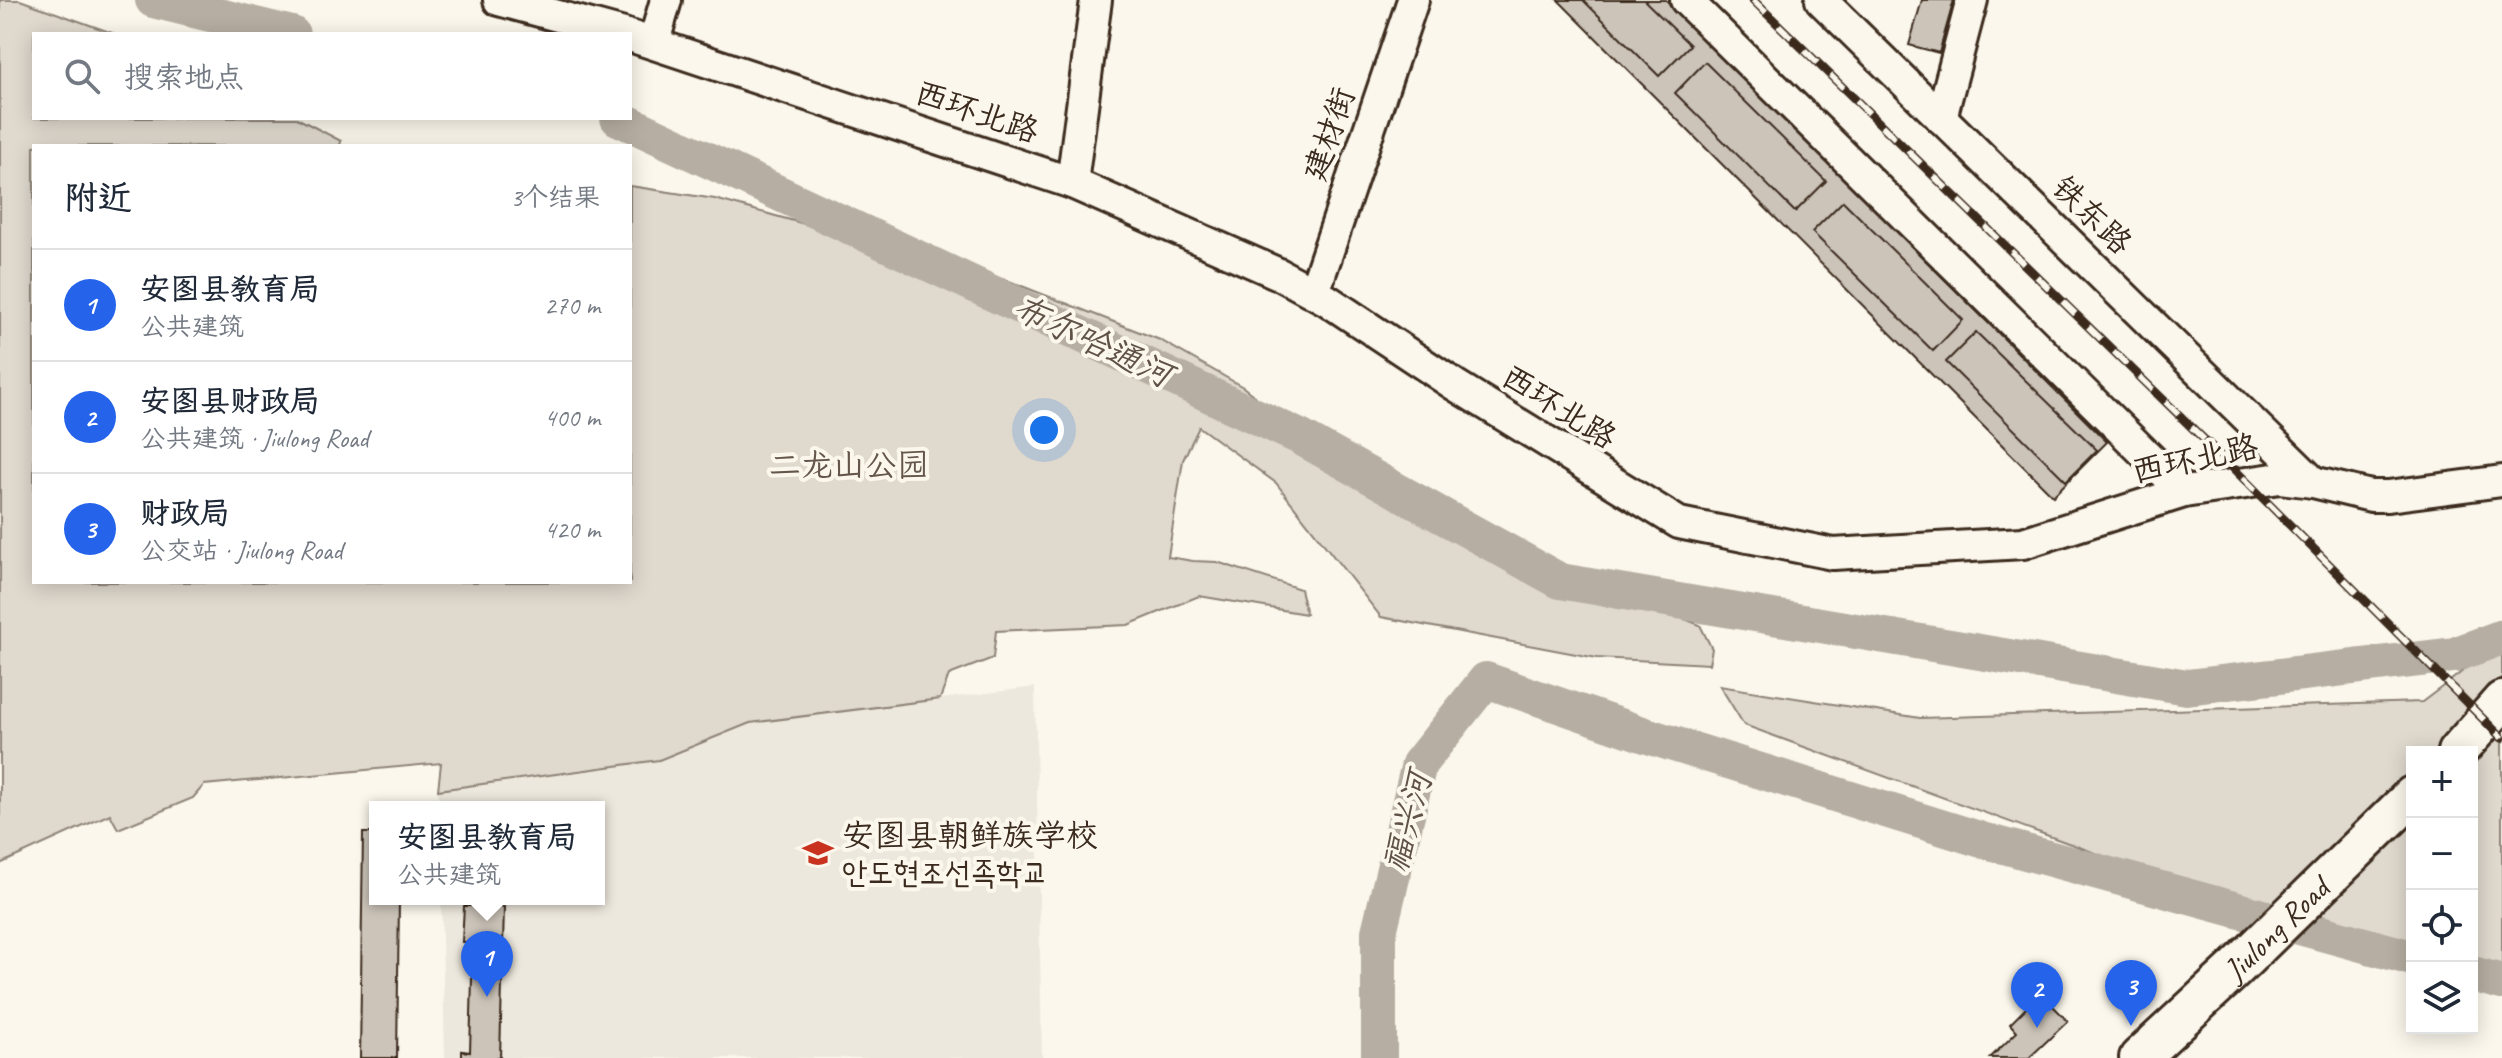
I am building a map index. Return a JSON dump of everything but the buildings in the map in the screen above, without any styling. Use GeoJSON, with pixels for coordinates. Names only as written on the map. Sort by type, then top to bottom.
{"type":"FeatureCollection","features":[{"type":"Feature","properties":{"kind":"main road"},"geometry":{"type":"LineString","coordinates":[[2462,746],[2502,701]]}},
{"type":"Feature","properties":{"kind":"main road","name":"Jiulong Road"},"geometry":{"type":"LineString","coordinates":[[2139,1058],[2406,802]]}},
{"type":"Feature","properties":{"kind":"street"},"geometry":{"type":"LineString","coordinates":[[499,0],[617,32]]}},
{"type":"Feature","properties":{"kind":"street"},"geometry":{"type":"LineString","coordinates":[[642,39],[666,0]]}},
{"type":"Feature","properties":{"kind":"street"},"geometry":{"type":"LineString","coordinates":[[1072,183],[1096,0]]}},
{"type":"Feature","properties":{"kind":"street","name":"建材街"},"geometry":{"type":"LineString","coordinates":[[1314,292],[1413,0]]}},
{"type":"Feature","properties":{"kind":"street"},"geometry":{"type":"LineString","coordinates":[[1686,0],[2184,492]]}},
{"type":"Feature","properties":{"kind":"street","name":"铁东路"},"geometry":{"type":"LineString","coordinates":[[1821,0],[2313,482]]}},
{"type":"Feature","properties":{"kind":"street"},"geometry":{"type":"LineString","coordinates":[[1941,118],[1972,0]]}},
{"type":"Feature","properties":{"kind":"street","name":"西环北路"},"geometry":{"type":"LineString","coordinates":[[642,39],[1072,183],[1314,292],[1455,385],[1679,523],[1833,554],[2023,543],[2184,492],[2280,478],[2313,482],[2353,493],[2388,496],[2502,481]]}},
{"type":"Feature","properties":{"kind":"shaded area","name":"安图县朝鲜族学校 안도현조선족학교"},"geometry":{"type":"Polygon","coordinates":[[[1035,687],[1042,1058],[445,1058],[441,905],[605,905],[605,801],[439,801],[438,790],[659,760],[750,723],[1035,687]]]}},
{"type":"Feature","properties":{"kind":"green space","name":"二龙山公园"},"geometry":{"type":"Polygon","coordinates":[[[0,0],[20,0],[109,32],[32,32],[32,120],[301,120],[341,141],[340,144],[32,144],[32,584],[632,584],[632,186],[715,199],[1009,281],[1160,340],[1243,387],[1399,508],[1700,625],[1712,649],[1709,664],[1597,658],[1381,617],[1276,483],[1199,427],[1183,460],[1168,557],[1217,562],[1300,589],[1306,614],[1199,596],[1128,625],[996,631],[993,658],[949,675],[940,699],[750,723],[659,760],[438,790],[441,763],[204,785],[193,798],[118,829],[110,814],[0,864],[0,0]]]}},
{"type":"Feature","properties":{"kind":"green space"},"geometry":{"type":"Polygon","coordinates":[[[2502,647],[2502,978],[2478,971],[2478,746],[2406,746],[2406,949],[2216,897],[1744,725],[1720,686],[1920,718],[2422,702],[2492,649],[2502,647]]]}},
{"type":"Feature","properties":{"kind":"waterway","name":"布尔哈通河"},"geometry":{"type":"LineString","coordinates":[[153,0],[284,32]]}},
{"type":"Feature","properties":{"kind":"waterway","name":"布尔哈通河"},"geometry":{"type":"LineString","coordinates":[[622,120],[1300,437],[1560,581],[2187,687],[2454,655],[2502,637]]}},
{"type":"Feature","properties":{"kind":"waterway","name":"福兴河"},"geometry":{"type":"LineString","coordinates":[[1379,1058],[1379,932],[1419,764],[1486,680],[1648,736],[1982,840],[2406,956]]}},
{"type":"Feature","properties":{"kind":"waterway"},"geometry":{"type":"LineString","coordinates":[[2478,976],[2502,982]]}},
{"type":"Feature","properties":{"kind":"railway"},"geometry":{"type":"LineString","coordinates":[[1753,0],[2216,451],[2502,738]]}},
{"type":"Feature","properties":{"kind":"place","name":"安图县朝鲜族学校 안도현조선족학교"},"geometry":{"type":"Point","coordinates":[818,853]}},
{"type":"Feature","properties":{"kind":"place","name":"安图县教育局"},"geometry":{"type":"Point","coordinates":[487,997]}},
{"type":"Feature","properties":{"kind":"place","name":"财政局"},"geometry":{"type":"Point","coordinates":[2131,1026]}},
{"type":"Feature","properties":{"kind":"place","name":"安图县财政局"},"geometry":{"type":"Point","coordinates":[2037,1028]}}]}
